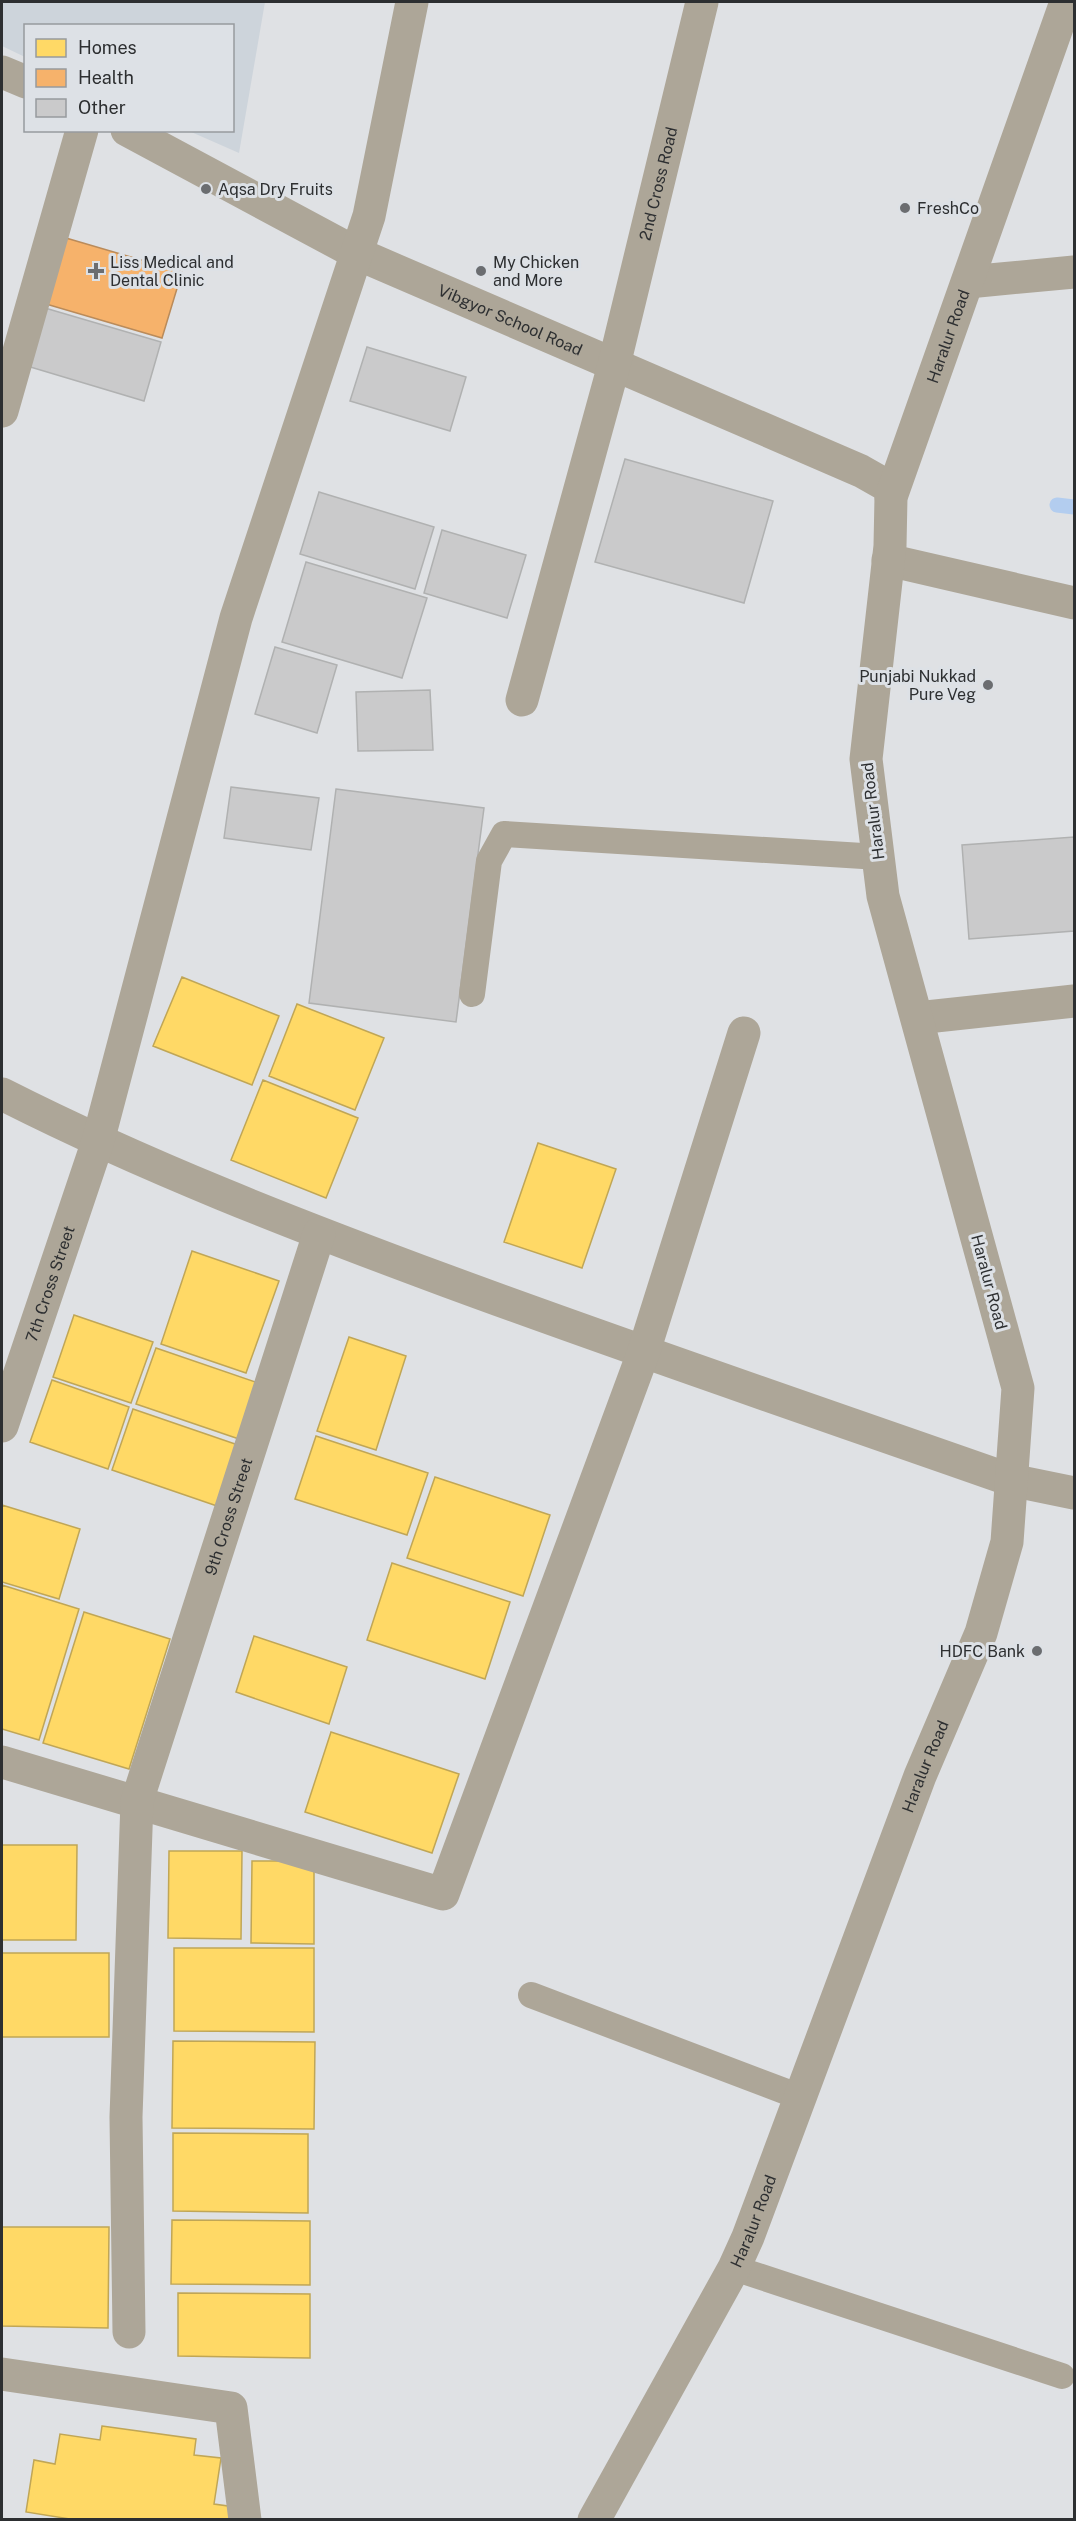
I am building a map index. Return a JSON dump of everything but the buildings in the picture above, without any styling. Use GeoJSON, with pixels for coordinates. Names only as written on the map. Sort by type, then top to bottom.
{"type":"FeatureCollection","features":[{"type":"Feature","properties":{"kind":"street"},"geometry":{"type":"LineString","coordinates":[[358,254],[369,216],[412,2]]}},
{"type":"Feature","properties":{"kind":"street","name":"2nd Cross Road"},"geometry":{"type":"LineString","coordinates":[[522,700],[614,364],[702,2]]}},
{"type":"Feature","properties":{"kind":"street","name":"Haralur Road"},"geometry":{"type":"LineString","coordinates":[[594,2520],[734,2268],[748,2237],[920,1776],[981,1633],[1007,1542],[1018,1388],[884,896],[866,759],[888,560],[891,497],[1066,2]]}},
{"type":"Feature","properties":{"kind":"street"},"geometry":{"type":"LineString","coordinates":[[2,72],[24,81]]}},
{"type":"Feature","properties":{"kind":"street"},"geometry":{"type":"LineString","coordinates":[[2,411],[81,132]]}},
{"type":"Feature","properties":{"kind":"street","name":"Vibgyor School Road"},"geometry":{"type":"LineString","coordinates":[[131,132],[358,254],[861,471],[891,488],[891,497]]}},
{"type":"Feature","properties":{"kind":"street","name":"7th Cross Street"},"geometry":{"type":"LineString","coordinates":[[2,1426],[98,1141],[236,618],[358,254]]}},
{"type":"Feature","properties":{"kind":"street"},"geometry":{"type":"LineString","coordinates":[[968,282],[1074,272]]}},
{"type":"Feature","properties":{"kind":"street"},"geometry":{"type":"LineString","coordinates":[[888,560],[1074,603]]}},
{"type":"Feature","properties":{"kind":"street"},"geometry":{"type":"LineString","coordinates":[[917,1018],[1074,1001]]}},
{"type":"Feature","properties":{"kind":"street"},"geometry":{"type":"LineString","coordinates":[[2,1762],[443,1894],[644,1351],[744,1033]]}},
{"type":"Feature","properties":{"kind":"street"},"geometry":{"type":"LineString","coordinates":[[2,1094],[98,1141],[252,1208],[319,1234],[560,1323],[1011,1480],[1074,1493]]}},
{"type":"Feature","properties":{"kind":"street","name":"9th Cross Street"},"geometry":{"type":"LineString","coordinates":[[129,2332],[126,2117],[137,1801],[319,1234]]}},
{"type":"Feature","properties":{"kind":"street"},"geometry":{"type":"LineString","coordinates":[[2,2374],[231,2408],[245,2520]]}},
{"type":"Feature","properties":{"kind":"lane"},"geometry":{"type":"LineString","coordinates":[[472,994],[489,861],[504,834],[879,856]]}},
{"type":"Feature","properties":{"kind":"lane"},"geometry":{"type":"LineString","coordinates":[[531,1995],[800,2097]]}},
{"type":"Feature","properties":{"kind":"lane"},"geometry":{"type":"LineString","coordinates":[[734,2268],[1062,2376]]}},
{"type":"Feature","properties":{"kind":"shaded area"},"geometry":{"type":"Polygon","coordinates":[[[2,2],[265,2],[239,153],[191,132],[234,132],[234,24],[24,24],[24,57],[2,46],[2,2]]]}},
{"type":"Feature","properties":{"kind":"waterway"},"geometry":{"type":"LineString","coordinates":[[1057,505],[1074,507]]}},
{"type":"Feature","properties":{"kind":"place","name":"Aqsa Dry Fruits"},"geometry":{"type":"Point","coordinates":[206,189]}},
{"type":"Feature","properties":{"kind":"place","name":"FreshCo"},"geometry":{"type":"Point","coordinates":[905,208]}},
{"type":"Feature","properties":{"kind":"place","name":"Liss Medical and Dental Clinic"},"geometry":{"type":"Point","coordinates":[96,271]}},
{"type":"Feature","properties":{"kind":"place","name":"My Chicken and More"},"geometry":{"type":"Point","coordinates":[481,271]}},
{"type":"Feature","properties":{"kind":"place","name":"Punjabi Nukkad Pure Veg"},"geometry":{"type":"Point","coordinates":[988,685]}},
{"type":"Feature","properties":{"kind":"place","name":"HDFC Bank"},"geometry":{"type":"Point","coordinates":[1037,1651]}}]}
